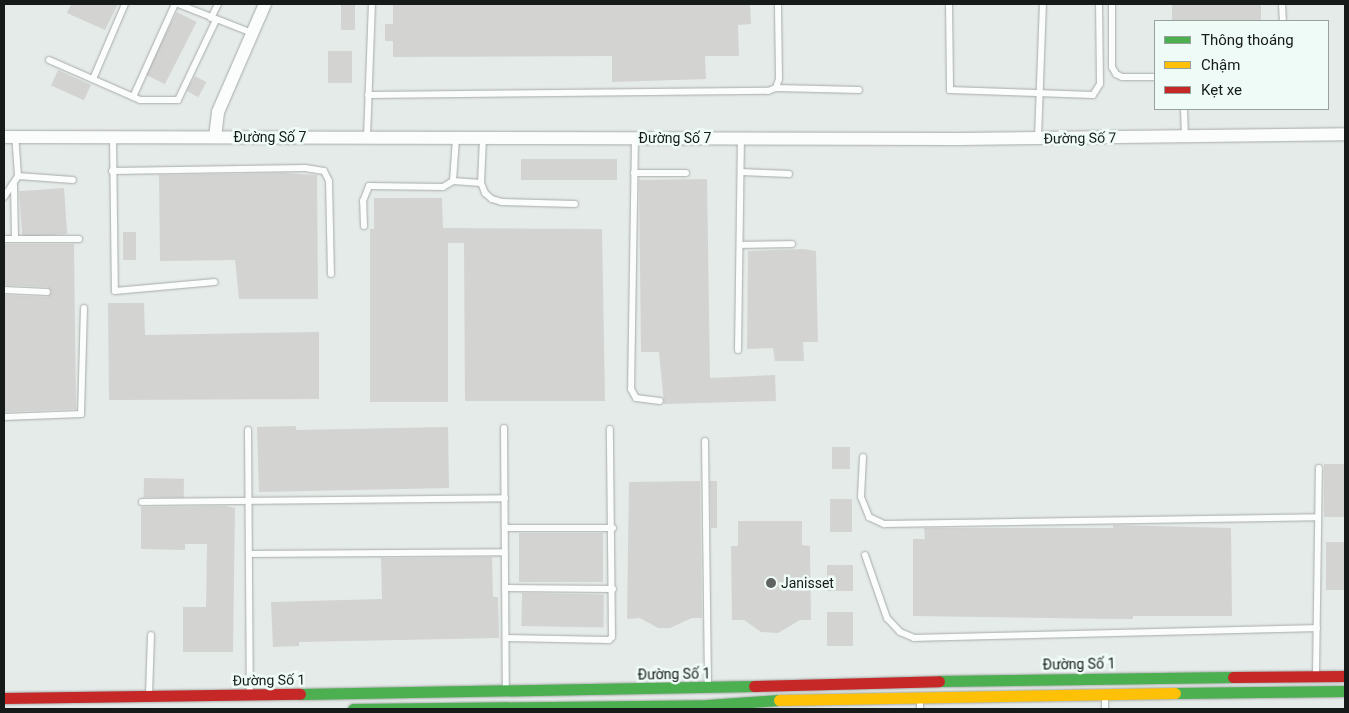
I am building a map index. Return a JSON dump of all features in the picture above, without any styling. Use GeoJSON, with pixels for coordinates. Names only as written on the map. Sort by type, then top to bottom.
{"type":"FeatureCollection","features":[{"type":"Feature","properties":{"kind":"street"},"geometry":{"type":"LineString","coordinates":[[215,137],[218,112],[265,4]]}},
{"type":"Feature","properties":{"kind":"street","name":"Đường Số 7"},"geometry":{"type":"LineString","coordinates":[[9,137],[741,139],[1345,134]]}},
{"type":"Feature","properties":{"kind":"street","name":"Đường Số 1"},"geometry":{"type":"LineString","coordinates":[[4,698],[506,692],[708,688],[821,682],[1345,676]]}},
{"type":"Feature","properties":{"kind":"street"},"geometry":{"type":"LineString","coordinates":[[708,688],[708,707]]}},
{"type":"Feature","properties":{"kind":"street"},"geometry":{"type":"LineString","coordinates":[[353,709],[708,707],[821,697],[1345,691]]}},
{"type":"Feature","properties":{"kind":"lane"},"geometry":{"type":"LineString","coordinates":[[93,79],[125,4]]}},
{"type":"Feature","properties":{"kind":"lane"},"geometry":{"type":"LineString","coordinates":[[133,97],[176,4],[213,20],[252,33]]}},
{"type":"Feature","properties":{"kind":"lane"},"geometry":{"type":"LineString","coordinates":[[49,60],[140,100],[181,98],[218,4]]}},
{"type":"Feature","properties":{"kind":"lane"},"geometry":{"type":"LineString","coordinates":[[367,138],[372,4]]}},
{"type":"Feature","properties":{"kind":"lane"},"geometry":{"type":"LineString","coordinates":[[776,88],[779,79],[778,4]]}},
{"type":"Feature","properties":{"kind":"lane"},"geometry":{"type":"LineString","coordinates":[[949,4],[950,90],[1093,95],[1098,92],[1099,4]]}},
{"type":"Feature","properties":{"kind":"lane"},"geometry":{"type":"LineString","coordinates":[[1038,138],[1043,4]]}},
{"type":"Feature","properties":{"kind":"lane"},"geometry":{"type":"LineString","coordinates":[[1112,4],[1112,68],[1122,78],[1154,78]]}},
{"type":"Feature","properties":{"kind":"lane"},"geometry":{"type":"LineString","coordinates":[[1282,4],[1282,20]]}},
{"type":"Feature","properties":{"kind":"lane"},"geometry":{"type":"LineString","coordinates":[[368,95],[768,91],[776,88],[859,90]]}},
{"type":"Feature","properties":{"kind":"lane"},"geometry":{"type":"LineString","coordinates":[[1184,110],[1185,136]]}},
{"type":"Feature","properties":{"kind":"lane"},"geometry":{"type":"LineString","coordinates":[[4,198],[18,176],[9,137]]}},
{"type":"Feature","properties":{"kind":"lane"},"geometry":{"type":"LineString","coordinates":[[114,137],[112,171],[115,291],[215,282]]}},
{"type":"Feature","properties":{"kind":"lane"},"geometry":{"type":"LineString","coordinates":[[453,181],[456,138]]}},
{"type":"Feature","properties":{"kind":"lane"},"geometry":{"type":"LineString","coordinates":[[483,138],[481,183],[485,193],[502,202],[575,204]]}},
{"type":"Feature","properties":{"kind":"lane"},"geometry":{"type":"LineString","coordinates":[[634,138],[631,389],[636,398],[660,401]]}},
{"type":"Feature","properties":{"kind":"lane"},"geometry":{"type":"LineString","coordinates":[[738,350],[741,139]]}},
{"type":"Feature","properties":{"kind":"lane"},"geometry":{"type":"LineString","coordinates":[[112,171],[305,168],[324,171],[329,181],[331,274]]}},
{"type":"Feature","properties":{"kind":"lane"},"geometry":{"type":"LineString","coordinates":[[741,172],[789,174]]}},
{"type":"Feature","properties":{"kind":"lane"},"geometry":{"type":"LineString","coordinates":[[634,173],[686,173]]}},
{"type":"Feature","properties":{"kind":"lane"},"geometry":{"type":"LineString","coordinates":[[18,176],[73,180]]}},
{"type":"Feature","properties":{"kind":"lane"},"geometry":{"type":"LineString","coordinates":[[364,226],[363,201],[369,186],[443,187],[453,181],[481,183]]}},
{"type":"Feature","properties":{"kind":"lane"},"geometry":{"type":"LineString","coordinates":[[14,185],[15,238]]}},
{"type":"Feature","properties":{"kind":"lane"},"geometry":{"type":"LineString","coordinates":[[4,239],[79,239]]}},
{"type":"Feature","properties":{"kind":"lane"},"geometry":{"type":"LineString","coordinates":[[740,245],[792,244]]}},
{"type":"Feature","properties":{"kind":"lane"},"geometry":{"type":"LineString","coordinates":[[4,290],[47,292]]}},
{"type":"Feature","properties":{"kind":"lane"},"geometry":{"type":"LineString","coordinates":[[4,417],[81,414],[84,308]]}},
{"type":"Feature","properties":{"kind":"lane"},"geometry":{"type":"LineString","coordinates":[[504,428],[506,692]]}},
{"type":"Feature","properties":{"kind":"lane"},"geometry":{"type":"LineString","coordinates":[[506,638],[609,640],[613,634],[613,528],[610,429]]}},
{"type":"Feature","properties":{"kind":"lane"},"geometry":{"type":"LineString","coordinates":[[248,430],[250,695]]}},
{"type":"Feature","properties":{"kind":"lane"},"geometry":{"type":"LineString","coordinates":[[705,441],[708,688]]}},
{"type":"Feature","properties":{"kind":"lane"},"geometry":{"type":"LineString","coordinates":[[863,457],[861,497],[869,516],[884,524],[1318,516]]}},
{"type":"Feature","properties":{"kind":"lane"},"geometry":{"type":"LineString","coordinates":[[1316,677],[1319,468]]}},
{"type":"Feature","properties":{"kind":"lane"},"geometry":{"type":"LineString","coordinates":[[142,502],[504,498]]}},
{"type":"Feature","properties":{"kind":"lane"},"geometry":{"type":"LineString","coordinates":[[505,528],[613,528]]}},
{"type":"Feature","properties":{"kind":"lane"},"geometry":{"type":"LineString","coordinates":[[249,554],[505,552]]}},
{"type":"Feature","properties":{"kind":"lane"},"geometry":{"type":"LineString","coordinates":[[865,555],[887,618],[900,632],[914,638],[1317,628]]}},
{"type":"Feature","properties":{"kind":"lane"},"geometry":{"type":"LineString","coordinates":[[505,588],[613,588]]}},
{"type":"Feature","properties":{"kind":"lane"},"geometry":{"type":"LineString","coordinates":[[149,696],[151,635]]}},
{"type":"Feature","properties":{"kind":"lane"},"geometry":{"type":"LineString","coordinates":[[1105,694],[1105,709]]}},
{"type":"Feature","properties":{"kind":"lane"},"geometry":{"type":"LineString","coordinates":[[920,696],[920,709]]}},
{"type":"Feature","properties":{"kind":"building"},"geometry":{"type":"Polygon","coordinates":[[[71,4],[118,4],[105,30],[67,13],[71,4]]]}},
{"type":"Feature","properties":{"kind":"building"},"geometry":{"type":"Polygon","coordinates":[[[341,4],[355,4],[355,30],[341,30],[341,4]]]}},
{"type":"Feature","properties":{"kind":"building"},"geometry":{"type":"Polygon","coordinates":[[[393,4],[750,4],[751,24],[738,25],[739,56],[705,56],[706,79],[612,82],[612,56],[393,57],[393,41],[385,41],[385,24],[393,24],[393,4]]]}},
{"type":"Feature","properties":{"kind":"building"},"geometry":{"type":"Polygon","coordinates":[[[1172,4],[1261,4],[1261,20],[1172,20],[1172,4]]]}},
{"type":"Feature","properties":{"kind":"building"},"geometry":{"type":"Polygon","coordinates":[[[177,12],[197,22],[165,84],[145,74],[177,12]]]}},
{"type":"Feature","properties":{"kind":"building"},"geometry":{"type":"Polygon","coordinates":[[[328,51],[352,51],[352,83],[328,83],[328,51]]]}},
{"type":"Feature","properties":{"kind":"building"},"geometry":{"type":"Polygon","coordinates":[[[58,70],[91,85],[84,100],[51,86],[58,70]]]}},
{"type":"Feature","properties":{"kind":"building"},"geometry":{"type":"Polygon","coordinates":[[[195,76],[206,82],[198,97],[187,91],[195,76]]]}},
{"type":"Feature","properties":{"kind":"building"},"geometry":{"type":"Polygon","coordinates":[[[521,159],[617,159],[617,180],[521,180],[521,159]]]}},
{"type":"Feature","properties":{"kind":"building"},"geometry":{"type":"Polygon","coordinates":[[[283,173],[317,175],[318,299],[239,299],[235,260],[160,261],[159,175],[283,173]]]}},
{"type":"Feature","properties":{"kind":"building"},"geometry":{"type":"Polygon","coordinates":[[[707,179],[710,378],[775,375],[776,401],[664,404],[659,352],[641,352],[639,180],[707,179]]]}},
{"type":"Feature","properties":{"kind":"building"},"geometry":{"type":"Polygon","coordinates":[[[64,188],[67,234],[22,237],[19,191],[64,188]]]}},
{"type":"Feature","properties":{"kind":"building"},"geometry":{"type":"Polygon","coordinates":[[[374,198],[442,198],[443,228],[602,229],[605,401],[465,401],[464,243],[448,243],[448,402],[370,402],[370,229],[374,229],[374,198]]]}},
{"type":"Feature","properties":{"kind":"building"},"geometry":{"type":"Polygon","coordinates":[[[123,232],[136,232],[136,260],[123,260],[123,232]]]}},
{"type":"Feature","properties":{"kind":"building"},"geometry":{"type":"Polygon","coordinates":[[[4,244],[74,244],[76,409],[4,412],[4,295],[47,297],[52,292],[47,287],[4,285],[4,244]]]}},
{"type":"Feature","properties":{"kind":"building"},"geometry":{"type":"Polygon","coordinates":[[[803,249],[816,251],[818,342],[803,342],[804,361],[775,361],[773,348],[747,349],[748,251],[803,249]]]}},
{"type":"Feature","properties":{"kind":"building"},"geometry":{"type":"Polygon","coordinates":[[[108,303],[144,303],[145,335],[319,332],[319,399],[109,400],[108,303]]]}},
{"type":"Feature","properties":{"kind":"building"},"geometry":{"type":"Polygon","coordinates":[[[296,426],[296,430],[448,427],[449,488],[259,492],[257,427],[296,426]]]}},
{"type":"Feature","properties":{"kind":"building"},"geometry":{"type":"Polygon","coordinates":[[[832,447],[850,447],[850,469],[832,469],[832,447]]]}},
{"type":"Feature","properties":{"kind":"building"},"geometry":{"type":"Polygon","coordinates":[[[1324,464],[1345,464],[1345,517],[1324,517],[1324,464]]]}},
{"type":"Feature","properties":{"kind":"building"},"geometry":{"type":"Polygon","coordinates":[[[144,478],[184,479],[184,498],[144,497],[144,478]]]}},
{"type":"Feature","properties":{"kind":"building"},"geometry":{"type":"Polygon","coordinates":[[[700,481],[702,618],[692,618],[670,628],[658,628],[640,618],[627,619],[629,482],[700,481]]]}},
{"type":"Feature","properties":{"kind":"building"},"geometry":{"type":"Polygon","coordinates":[[[710,481],[717,481],[717,528],[711,528],[710,481]]]}},
{"type":"Feature","properties":{"kind":"building"},"geometry":{"type":"Polygon","coordinates":[[[830,499],[852,499],[852,532],[830,532],[830,499]]]}},
{"type":"Feature","properties":{"kind":"building"},"geometry":{"type":"Polygon","coordinates":[[[225,506],[235,508],[233,652],[183,652],[183,607],[206,607],[207,544],[185,544],[185,550],[141,549],[141,507],[225,506]]]}},
{"type":"Feature","properties":{"kind":"building","name":"Janisset"},"geometry":{"type":"Polygon","coordinates":[[[738,521],[802,521],[802,545],[810,546],[811,620],[800,620],[778,633],[761,632],[744,620],[732,620],[731,546],[738,546],[738,521]]]}},
{"type":"Feature","properties":{"kind":"building"},"geometry":{"type":"Polygon","coordinates":[[[1113,525],[1231,528],[1232,616],[1133,616],[1133,619],[1114,619],[913,616],[913,539],[925,539],[924,528],[1113,528],[1113,525]]]}},
{"type":"Feature","properties":{"kind":"building"},"geometry":{"type":"Polygon","coordinates":[[[519,533],[603,533],[603,582],[519,582],[519,533]]]}},
{"type":"Feature","properties":{"kind":"building"},"geometry":{"type":"Polygon","coordinates":[[[1326,542],[1345,542],[1345,590],[1326,590],[1326,542]]]}},
{"type":"Feature","properties":{"kind":"building"},"geometry":{"type":"Polygon","coordinates":[[[492,557],[493,597],[498,597],[499,638],[299,642],[299,646],[273,647],[271,602],[382,599],[381,558],[492,557]]]}},
{"type":"Feature","properties":{"kind":"building"},"geometry":{"type":"Polygon","coordinates":[[[827,565],[853,565],[853,591],[827,591],[827,565]]]}},
{"type":"Feature","properties":{"kind":"building"},"geometry":{"type":"Polygon","coordinates":[[[522,593],[604,594],[603,627],[521,626],[522,593]]]}},
{"type":"Feature","properties":{"kind":"building"},"geometry":{"type":"Polygon","coordinates":[[[827,612],[853,612],[853,646],[827,646],[827,612]]]}},
{"type":"Feature","properties":{"kind":"traffic: fast"},"geometry":{"type":"LineString","coordinates":[[939,681],[1233,677]]}},
{"type":"Feature","properties":{"kind":"traffic: fast"},"geometry":{"type":"LineString","coordinates":[[300,694],[754,686]]}},
{"type":"Feature","properties":{"kind":"traffic: fast"},"geometry":{"type":"LineString","coordinates":[[1175,693],[1345,691]]}},
{"type":"Feature","properties":{"kind":"traffic: fast"},"geometry":{"type":"LineString","coordinates":[[353,709],[708,705],[779,700]]}},
{"type":"Feature","properties":{"kind":"traffic: slow"},"geometry":{"type":"LineString","coordinates":[[779,700],[1175,693]]}},
{"type":"Feature","properties":{"kind":"traffic: jam"},"geometry":{"type":"LineString","coordinates":[[1233,677],[1345,676]]}},
{"type":"Feature","properties":{"kind":"traffic: jam"},"geometry":{"type":"LineString","coordinates":[[754,686],[939,681]]}},
{"type":"Feature","properties":{"kind":"traffic: jam"},"geometry":{"type":"LineString","coordinates":[[4,698],[300,694]]}},
{"type":"Feature","properties":{"kind":"place","name":"Janisset"},"geometry":{"type":"Point","coordinates":[771,583]}}]}
